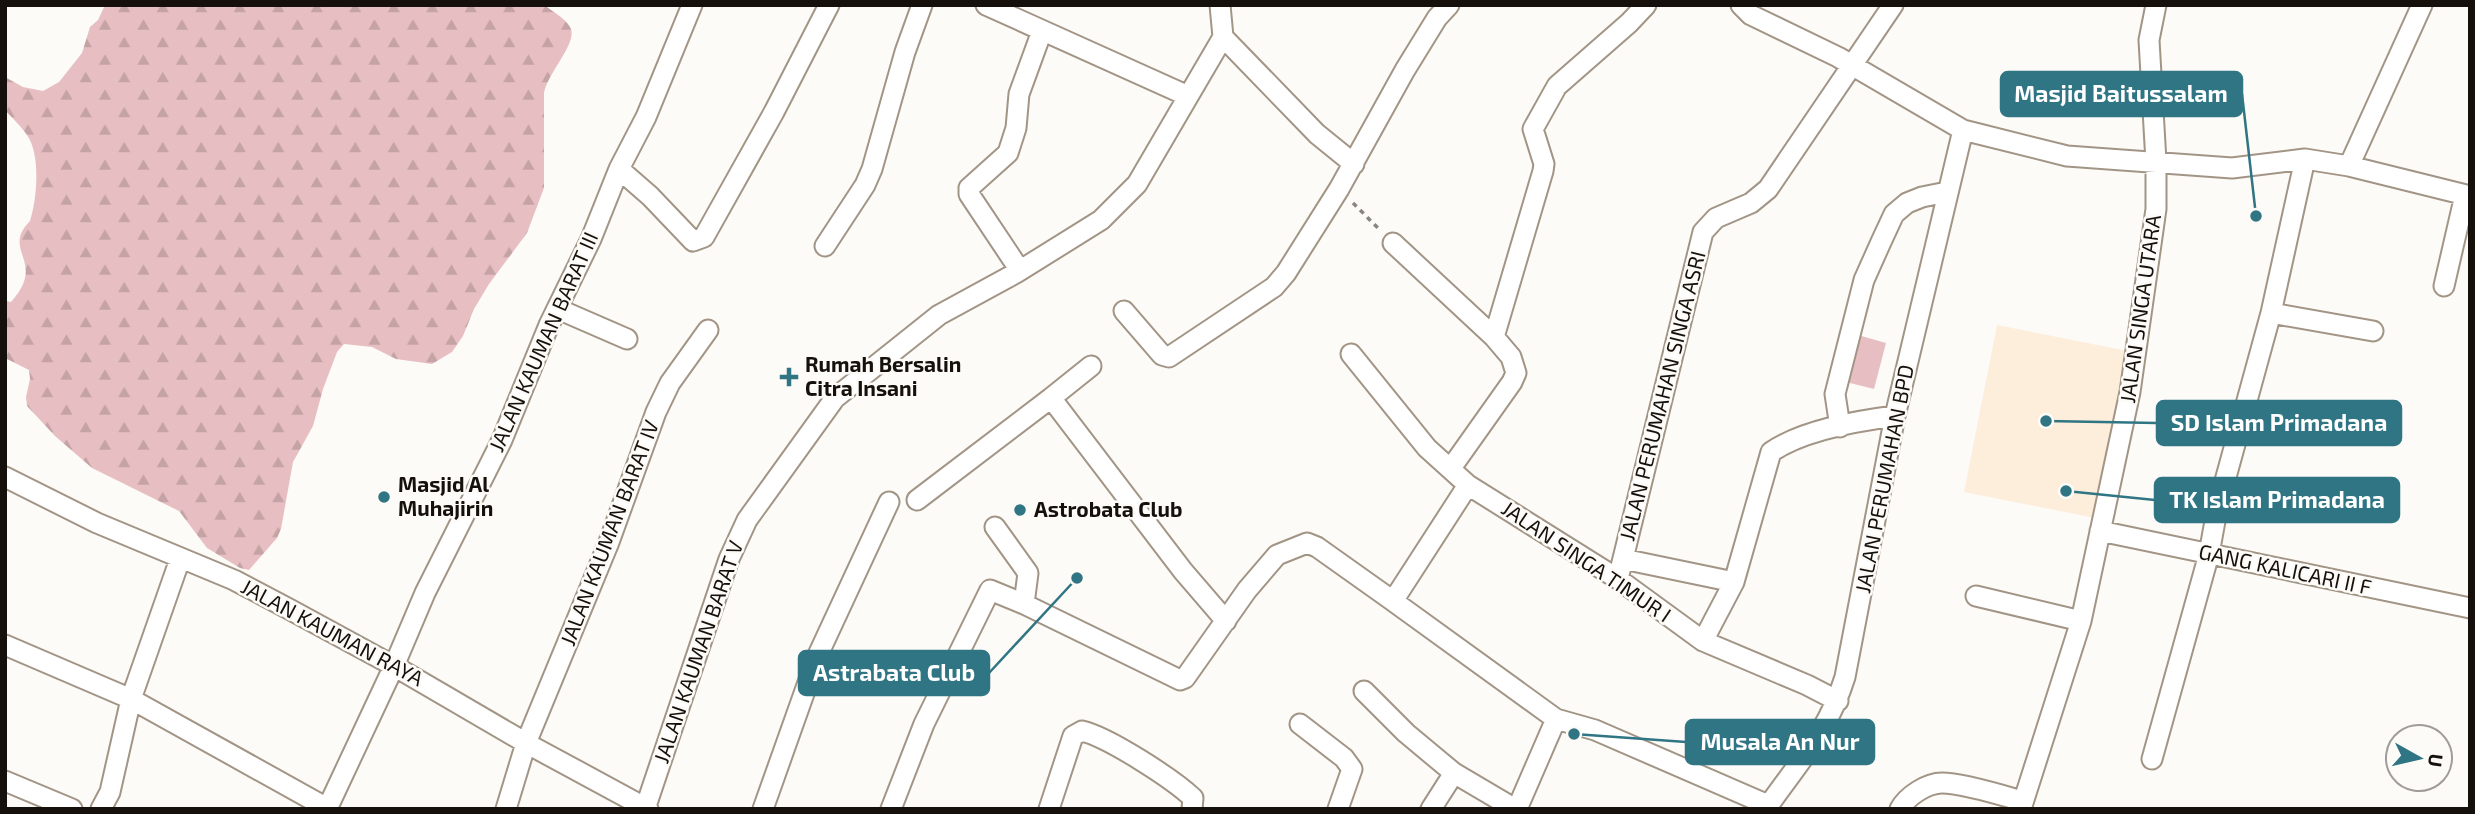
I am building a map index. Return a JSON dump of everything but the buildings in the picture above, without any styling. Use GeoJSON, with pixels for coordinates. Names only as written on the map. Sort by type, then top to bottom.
{"type":"FeatureCollection","features":[{"type":"Feature","properties":{"kind":"street","name":"JALAN KAUMAN BARAT III"},"geometry":{"type":"LineString","coordinates":[[327,808],[425,593],[502,440],[549,325],[591,239],[619,169],[646,117],[692,5]]}},
{"type":"Feature","properties":{"kind":"street"},"geometry":{"type":"LineString","coordinates":[[619,169],[650,195],[693,241],[704,237],[775,112],[829,5]]}},
{"type":"Feature","properties":{"kind":"street"},"geometry":{"type":"LineString","coordinates":[[825,246],[866,185],[905,52],[922,5]]}},
{"type":"Feature","properties":{"kind":"street"},"geometry":{"type":"LineString","coordinates":[[986,5],[1188,96]]}},
{"type":"Feature","properties":{"kind":"street"},"geometry":{"type":"LineString","coordinates":[[1220,5],[1223,37],[1317,134],[1354,164]]}},
{"type":"Feature","properties":{"kind":"street"},"geometry":{"type":"LineString","coordinates":[[1494,337],[1543,171],[1544,164],[1533,129],[1557,86],[1646,5]]}},
{"type":"Feature","properties":{"kind":"street"},"geometry":{"type":"LineString","coordinates":[[1741,5],[1751,15],[1766,13],[1963,130],[2067,156],[2232,168],[2305,159],[2349,166],[2467,195],[2444,286]]}},
{"type":"Feature","properties":{"kind":"street","name":"JALAN PERUMAHAN SINGA ASRI"},"geometry":{"type":"LineString","coordinates":[[1620,569],[1703,232],[1716,218],[1751,203],[1768,189],[1893,5]]}},
{"type":"Feature","properties":{"kind":"street","name":"JALAN SINGA UTARA"},"geometry":{"type":"LineString","coordinates":[[2018,804],[2081,621],[2130,392],[2156,209],[2149,40],[2156,5]]}},
{"type":"Feature","properties":{"kind":"street"},"geometry":{"type":"LineString","coordinates":[[2349,166],[2421,5]]}},
{"type":"Feature","properties":{"kind":"street"},"geometry":{"type":"LineString","coordinates":[[1124,311],[1162,355],[1170,357],[1274,287],[1296,260],[1354,164],[1438,9]]}},
{"type":"Feature","properties":{"kind":"street"},"geometry":{"type":"LineString","coordinates":[[1019,270],[969,194],[969,188],[1008,153],[1016,128],[1019,94],[1042,30]]}},
{"type":"Feature","properties":{"kind":"street","name":"JALAN KAUMAN BARAT V"},"geometry":{"type":"LineString","coordinates":[[646,808],[737,538],[747,520],[835,398],[939,315],[1101,220],[1137,184],[1223,37]]}},
{"type":"Feature","properties":{"kind":"street","name":"JALAN PERUMAHAN BPD"},"geometry":{"type":"LineString","coordinates":[[1767,807],[1822,733],[1838,701],[1851,654],[1895,416],[1963,130]]}},
{"type":"Feature","properties":{"kind":"street"},"geometry":{"type":"LineString","coordinates":[[2152,759],[2272,313],[2305,159]]}},
{"type":"Feature","properties":{"kind":"street"},"geometry":{"type":"LineString","coordinates":[[1840,427],[1835,394],[1864,280],[1881,242],[1894,214],[1907,204],[1922,197],[1947,192]]}},
{"type":"Feature","properties":{"kind":"street"},"geometry":{"type":"LineString","coordinates":[[1393,243],[1494,337],[1511,357],[1516,373],[1493,411],[1451,468]]}},
{"type":"Feature","properties":{"kind":"street"},"geometry":{"type":"LineString","coordinates":[[558,309],[626,339]]}},
{"type":"Feature","properties":{"kind":"street"},"geometry":{"type":"LineString","coordinates":[[2272,313],[2373,331]]}},
{"type":"Feature","properties":{"kind":"street","name":"JALAN KAUMAN BARAT IV"},"geometry":{"type":"LineString","coordinates":[[506,809],[526,743],[609,542],[656,412],[670,383],[708,330]]}},
{"type":"Feature","properties":{"kind":"street","name":"JALAN SINGA TIMUR I"},"geometry":{"type":"LineString","coordinates":[[1351,354],[1414,433],[1468,485],[1620,569],[1703,641],[1838,701]]}},
{"type":"Feature","properties":{"kind":"street"},"geometry":{"type":"LineString","coordinates":[[917,500],[1091,366]]}},
{"type":"Feature","properties":{"kind":"street"},"geometry":{"type":"LineString","coordinates":[[1051,398],[1183,571],[1226,621]]}},
{"type":"Feature","properties":{"kind":"street"},"geometry":{"type":"LineString","coordinates":[[1703,641],[1734,582],[1771,452],[1786,442],[1895,416]]}},
{"type":"Feature","properties":{"kind":"street","name":"JALAN KAUMAN RAYA"},"geometry":{"type":"LineString","coordinates":[[5,477],[97,523],[234,580],[394,666],[526,743],[646,808]]}},
{"type":"Feature","properties":{"kind":"street"},"geometry":{"type":"LineString","coordinates":[[1393,601],[1468,485]]}},
{"type":"Feature","properties":{"kind":"street"},"geometry":{"type":"LineString","coordinates":[[763,809],[817,657],[889,502]]}},
{"type":"Feature","properties":{"kind":"street"},"geometry":{"type":"LineString","coordinates":[[995,527],[1028,573],[1024,604]]}},
{"type":"Feature","properties":{"kind":"street","name":"GANG KALICARI II F"},"geometry":{"type":"LineString","coordinates":[[2100,531],[2470,608]]}},
{"type":"Feature","properties":{"kind":"street"},"geometry":{"type":"LineString","coordinates":[[891,809],[924,724],[990,590],[1024,604],[1177,680],[1185,678],[1277,555],[1307,543],[1317,547],[1556,719],[1595,730],[1767,807]]}},
{"type":"Feature","properties":{"kind":"street"},"geometry":{"type":"LineString","coordinates":[[101,809],[110,792],[131,699],[180,559]]}},
{"type":"Feature","properties":{"kind":"street"},"geometry":{"type":"LineString","coordinates":[[1620,569],[1734,582]]}},
{"type":"Feature","properties":{"kind":"street"},"geometry":{"type":"LineString","coordinates":[[1976,596],[2081,621]]}},
{"type":"Feature","properties":{"kind":"street"},"geometry":{"type":"LineString","coordinates":[[5,645],[131,699],[327,808]]}},
{"type":"Feature","properties":{"kind":"street"},"geometry":{"type":"LineString","coordinates":[[1364,691],[1406,733],[1454,773],[1516,809],[1556,719]]}},
{"type":"Feature","properties":{"kind":"street"},"geometry":{"type":"LineString","coordinates":[[1300,724],[1344,758],[1352,769],[1338,809]]}},
{"type":"Feature","properties":{"kind":"street"},"geometry":{"type":"LineString","coordinates":[[1049,809],[1073,736],[1082,731],[1121,750],[1191,802]]}},
{"type":"Feature","properties":{"kind":"street"},"geometry":{"type":"LineString","coordinates":[[1432,809],[1454,773]]}},
{"type":"Feature","properties":{"kind":"street"},"geometry":{"type":"LineString","coordinates":[[5,781],[72,809]]}},
{"type":"Feature","properties":{"kind":"street"},"geometry":{"type":"LineString","coordinates":[[1900,809],[1904,801],[1922,789],[1941,783],[2018,804]]}},
{"type":"Feature","properties":{"kind":"path"},"geometry":{"type":"LineString","coordinates":[[1339,189],[1393,243]]}},
{"type":"Feature","properties":{"kind":"shaded area"},"geometry":{"type":"Polygon","coordinates":[[[1997,325],[2128,351],[2095,518],[1964,492],[1997,325]]]}},
{"type":"Feature","properties":{"kind":"green space"},"geometry":{"type":"Polygon","coordinates":[[[105,5],[544,5],[565,21],[572,33],[567,49],[544,93],[544,188],[527,233],[489,284],[452,352],[432,364],[396,359],[372,347],[344,344],[337,352],[313,426],[293,462],[281,529],[277,538],[249,570],[240,568],[207,548],[179,511],[92,468],[55,436],[27,406],[29,370],[5,358],[5,301],[11,302],[21,288],[25,276],[20,241],[32,212],[36,165],[25,132],[5,110],[5,77],[23,87],[43,91],[59,82],[82,53],[90,27],[98,20],[105,5]]]}},
{"type":"Feature","properties":{"kind":"green space"},"geometry":{"type":"Polygon","coordinates":[[[1858,335],[1886,343],[1874,389],[1846,382],[1858,335]]]}},
{"type":"Feature","properties":{"kind":"place","name":"Masjid Baitussalam"},"geometry":{"type":"Point","coordinates":[2256,216]}},
{"type":"Feature","properties":{"kind":"place","name":"Rumah Bersalin Citra Insani"},"geometry":{"type":"Point","coordinates":[789,377]}},
{"type":"Feature","properties":{"kind":"place","name":"SD Islam Primadana"},"geometry":{"type":"Point","coordinates":[2046,421]}},
{"type":"Feature","properties":{"kind":"place","name":"TK Islam Primadana"},"geometry":{"type":"Point","coordinates":[2066,491]}},
{"type":"Feature","properties":{"kind":"place","name":"Masjid Al Muhajirin"},"geometry":{"type":"Point","coordinates":[384,497]}},
{"type":"Feature","properties":{"kind":"place","name":"Astrobata Club"},"geometry":{"type":"Point","coordinates":[1020,510]}},
{"type":"Feature","properties":{"kind":"place","name":"Astrabata Club"},"geometry":{"type":"Point","coordinates":[1077,578]}},
{"type":"Feature","properties":{"kind":"place","name":"Musala An Nur"},"geometry":{"type":"Point","coordinates":[1574,734]}}]}
